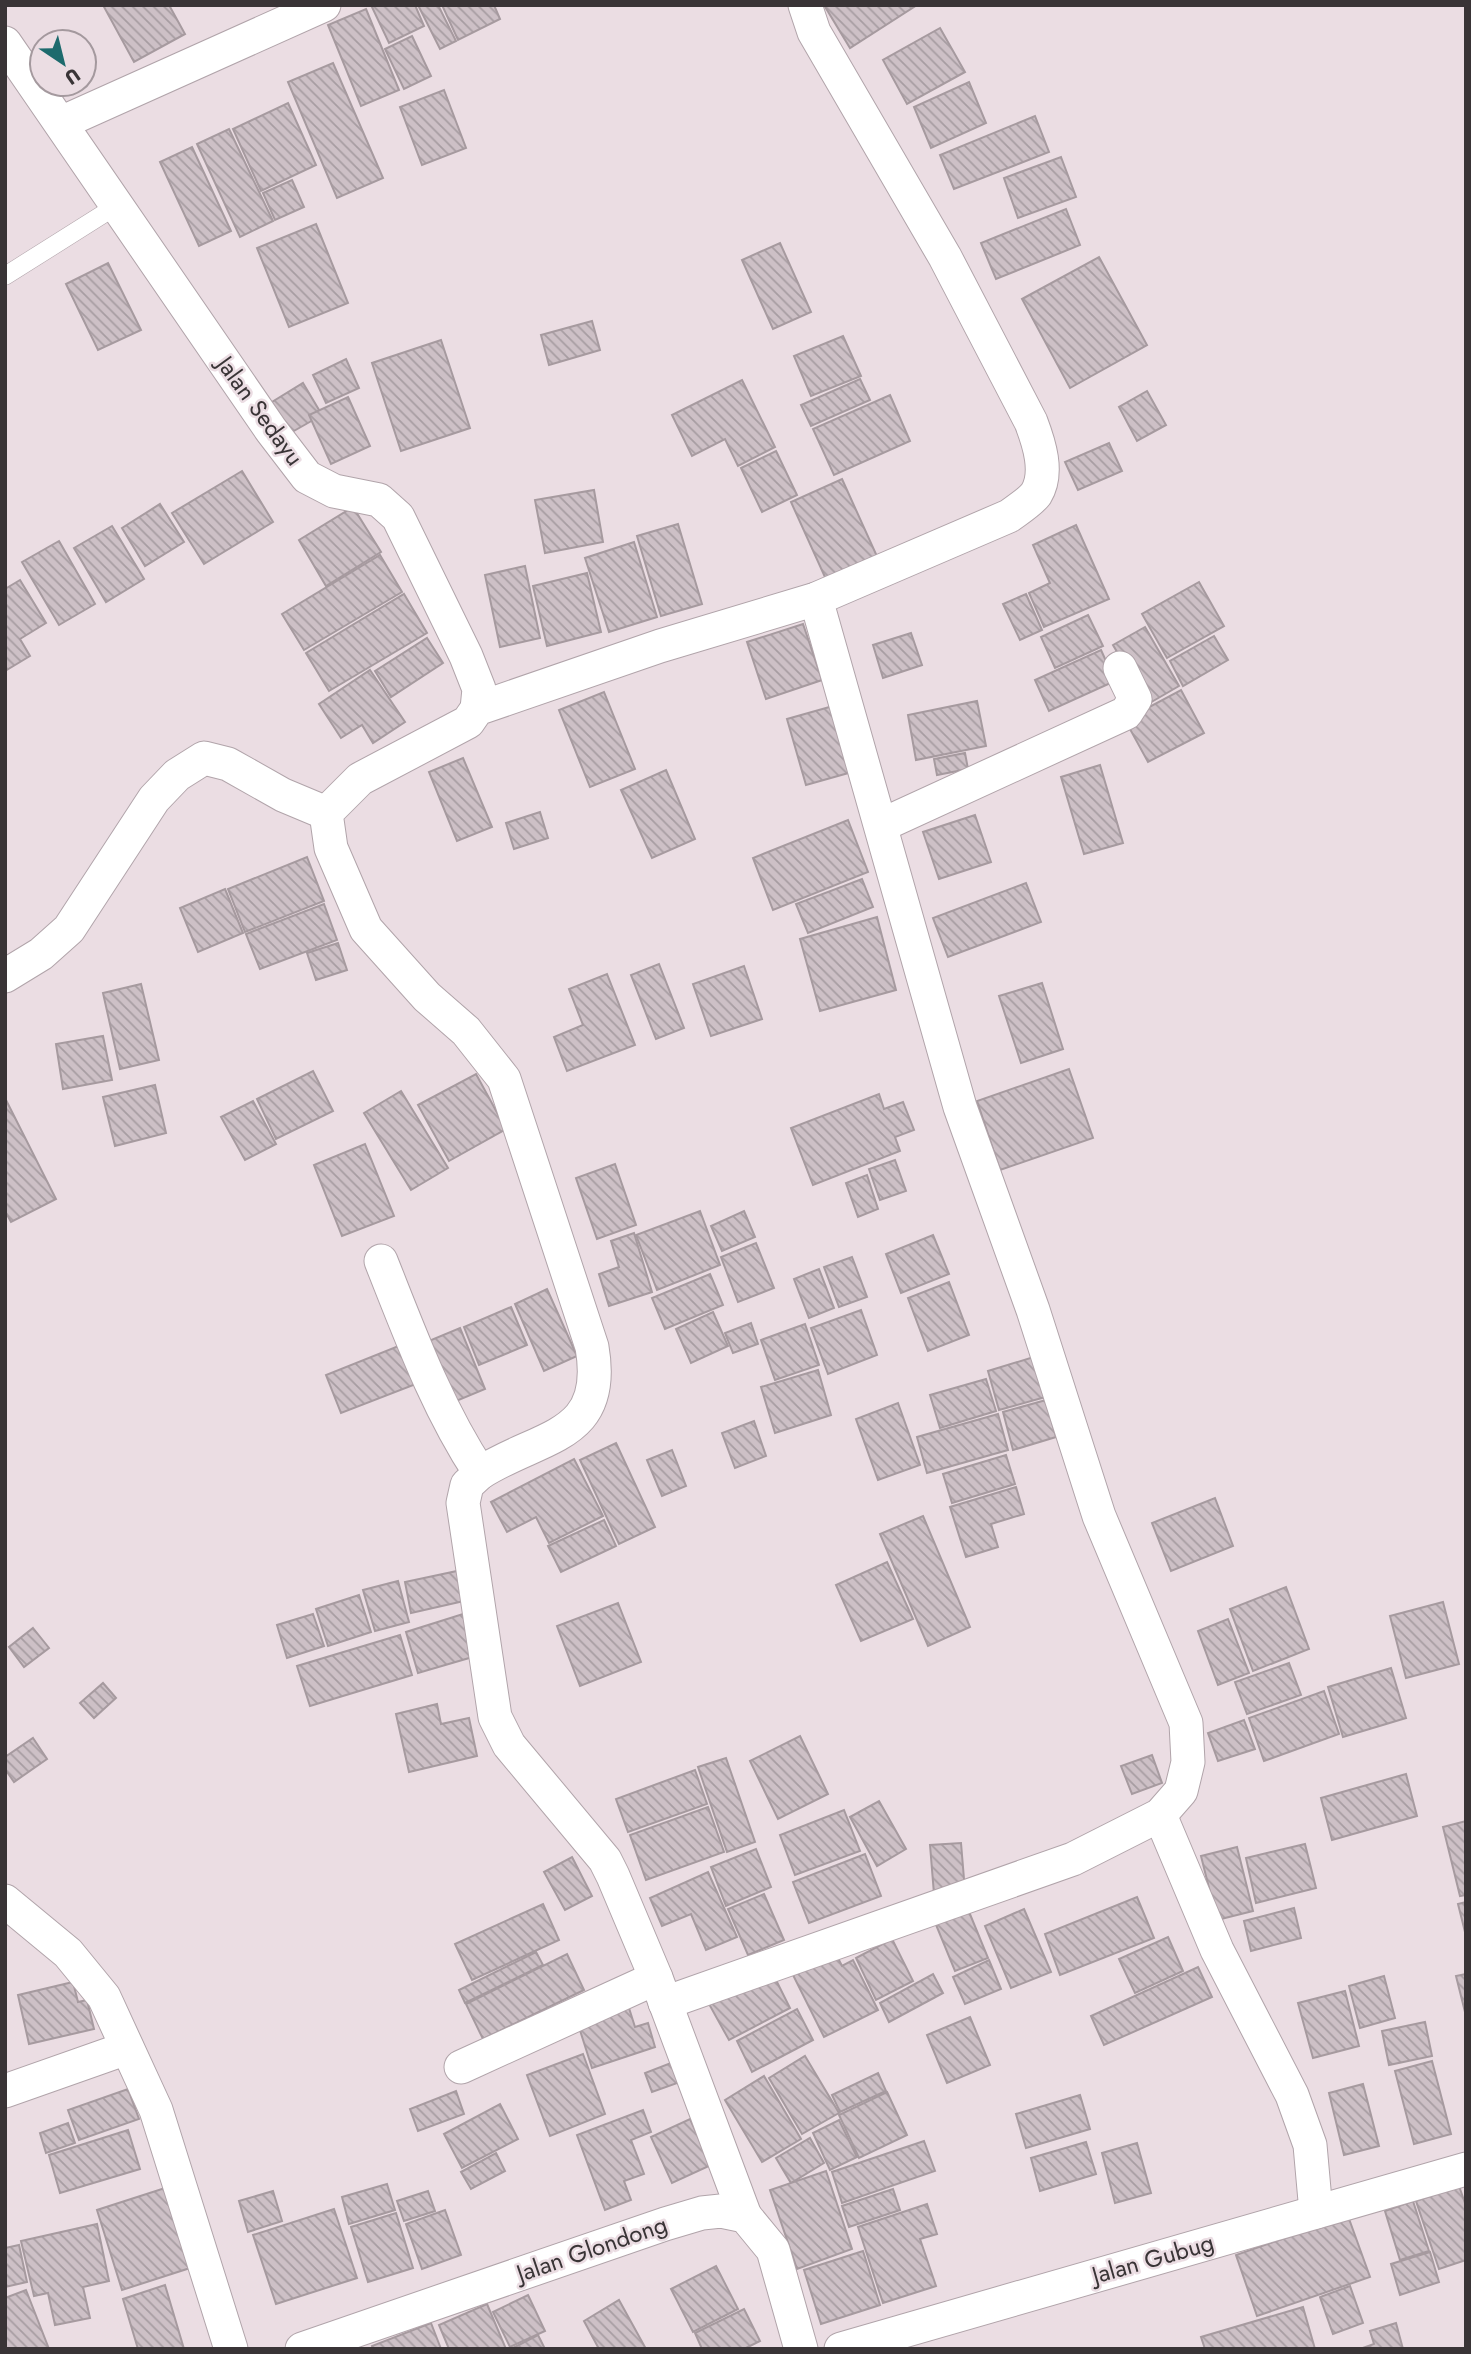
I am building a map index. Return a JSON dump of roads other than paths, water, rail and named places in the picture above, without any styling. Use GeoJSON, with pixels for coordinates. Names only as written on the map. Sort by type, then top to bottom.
{"type":"FeatureCollection","features":[{"type":"Feature","properties":{"kind":"street"},"geometry":{"type":"LineString","coordinates":[[61,123],[324,5]]}},
{"type":"Feature","properties":{"kind":"street"},"geometry":{"type":"LineString","coordinates":[[326,813],[360,779],[458,728],[468,722],[477,709],[660,646],[816,600],[1009,516],[1035,495],[1042,476],[1040,446],[1031,422],[945,257],[814,32],[805,5]]}},
{"type":"Feature","properties":{"kind":"street","name":"Jalan Sedayu"},"geometry":{"type":"LineString","coordinates":[[5,43],[271,430],[307,477],[334,491],[379,500],[398,517],[466,656],[479,689],[477,709]]}},
{"type":"Feature","properties":{"kind":"street"},"geometry":{"type":"LineString","coordinates":[[461,2067],[661,1990],[1073,1859],[1160,1815],[1181,1791],[1188,1762],[1186,1723],[1099,1516],[1033,1310],[960,1107],[883,825],[816,600]]}},
{"type":"Feature","properties":{"kind":"street"},"geometry":{"type":"LineString","coordinates":[[883,825],[1126,713],[1135,699],[1120,668]]}},
{"type":"Feature","properties":{"kind":"street"},"geometry":{"type":"LineString","coordinates":[[5,976],[41,954],[69,929],[154,799],[177,775],[204,758],[228,764],[283,795],[326,813]]}},
{"type":"Feature","properties":{"kind":"street"},"geometry":{"type":"LineString","coordinates":[[326,813],[331,848],[366,929],[427,997],[466,1031],[504,1079],[592,1347],[597,1375],[586,1413],[573,1426],[480,1474],[467,1485],[463,1503],[495,1717],[509,1745],[605,1860],[661,1990],[745,2216],[773,2250],[801,2349]]}},
{"type":"Feature","properties":{"kind":"street"},"geometry":{"type":"LineString","coordinates":[[381,1261],[424,1369],[456,1437],[480,1474]]}},
{"type":"Feature","properties":{"kind":"street"},"geometry":{"type":"LineString","coordinates":[[1160,1815],[1217,1950],[1292,2095],[1310,2145],[1316,2212]]}},
{"type":"Feature","properties":{"kind":"street"},"geometry":{"type":"LineString","coordinates":[[5,1901],[77,1964],[104,1997],[156,2110],[231,2349]]}},
{"type":"Feature","properties":{"kind":"street"},"geometry":{"type":"LineString","coordinates":[[5,2091],[128,2048]]}},
{"type":"Feature","properties":{"kind":"street","name":"Jalan Gubug"},"geometry":{"type":"LineString","coordinates":[[841,2349],[1466,2169]]}},
{"type":"Feature","properties":{"kind":"street","name":"Jalan Glondong"},"geometry":{"type":"LineString","coordinates":[[302,2349],[702,2213],[722,2211],[745,2216]]}},
{"type":"Feature","properties":{"kind":"lane"},"geometry":{"type":"LineString","coordinates":[[5,276],[116,206]]}}]}
